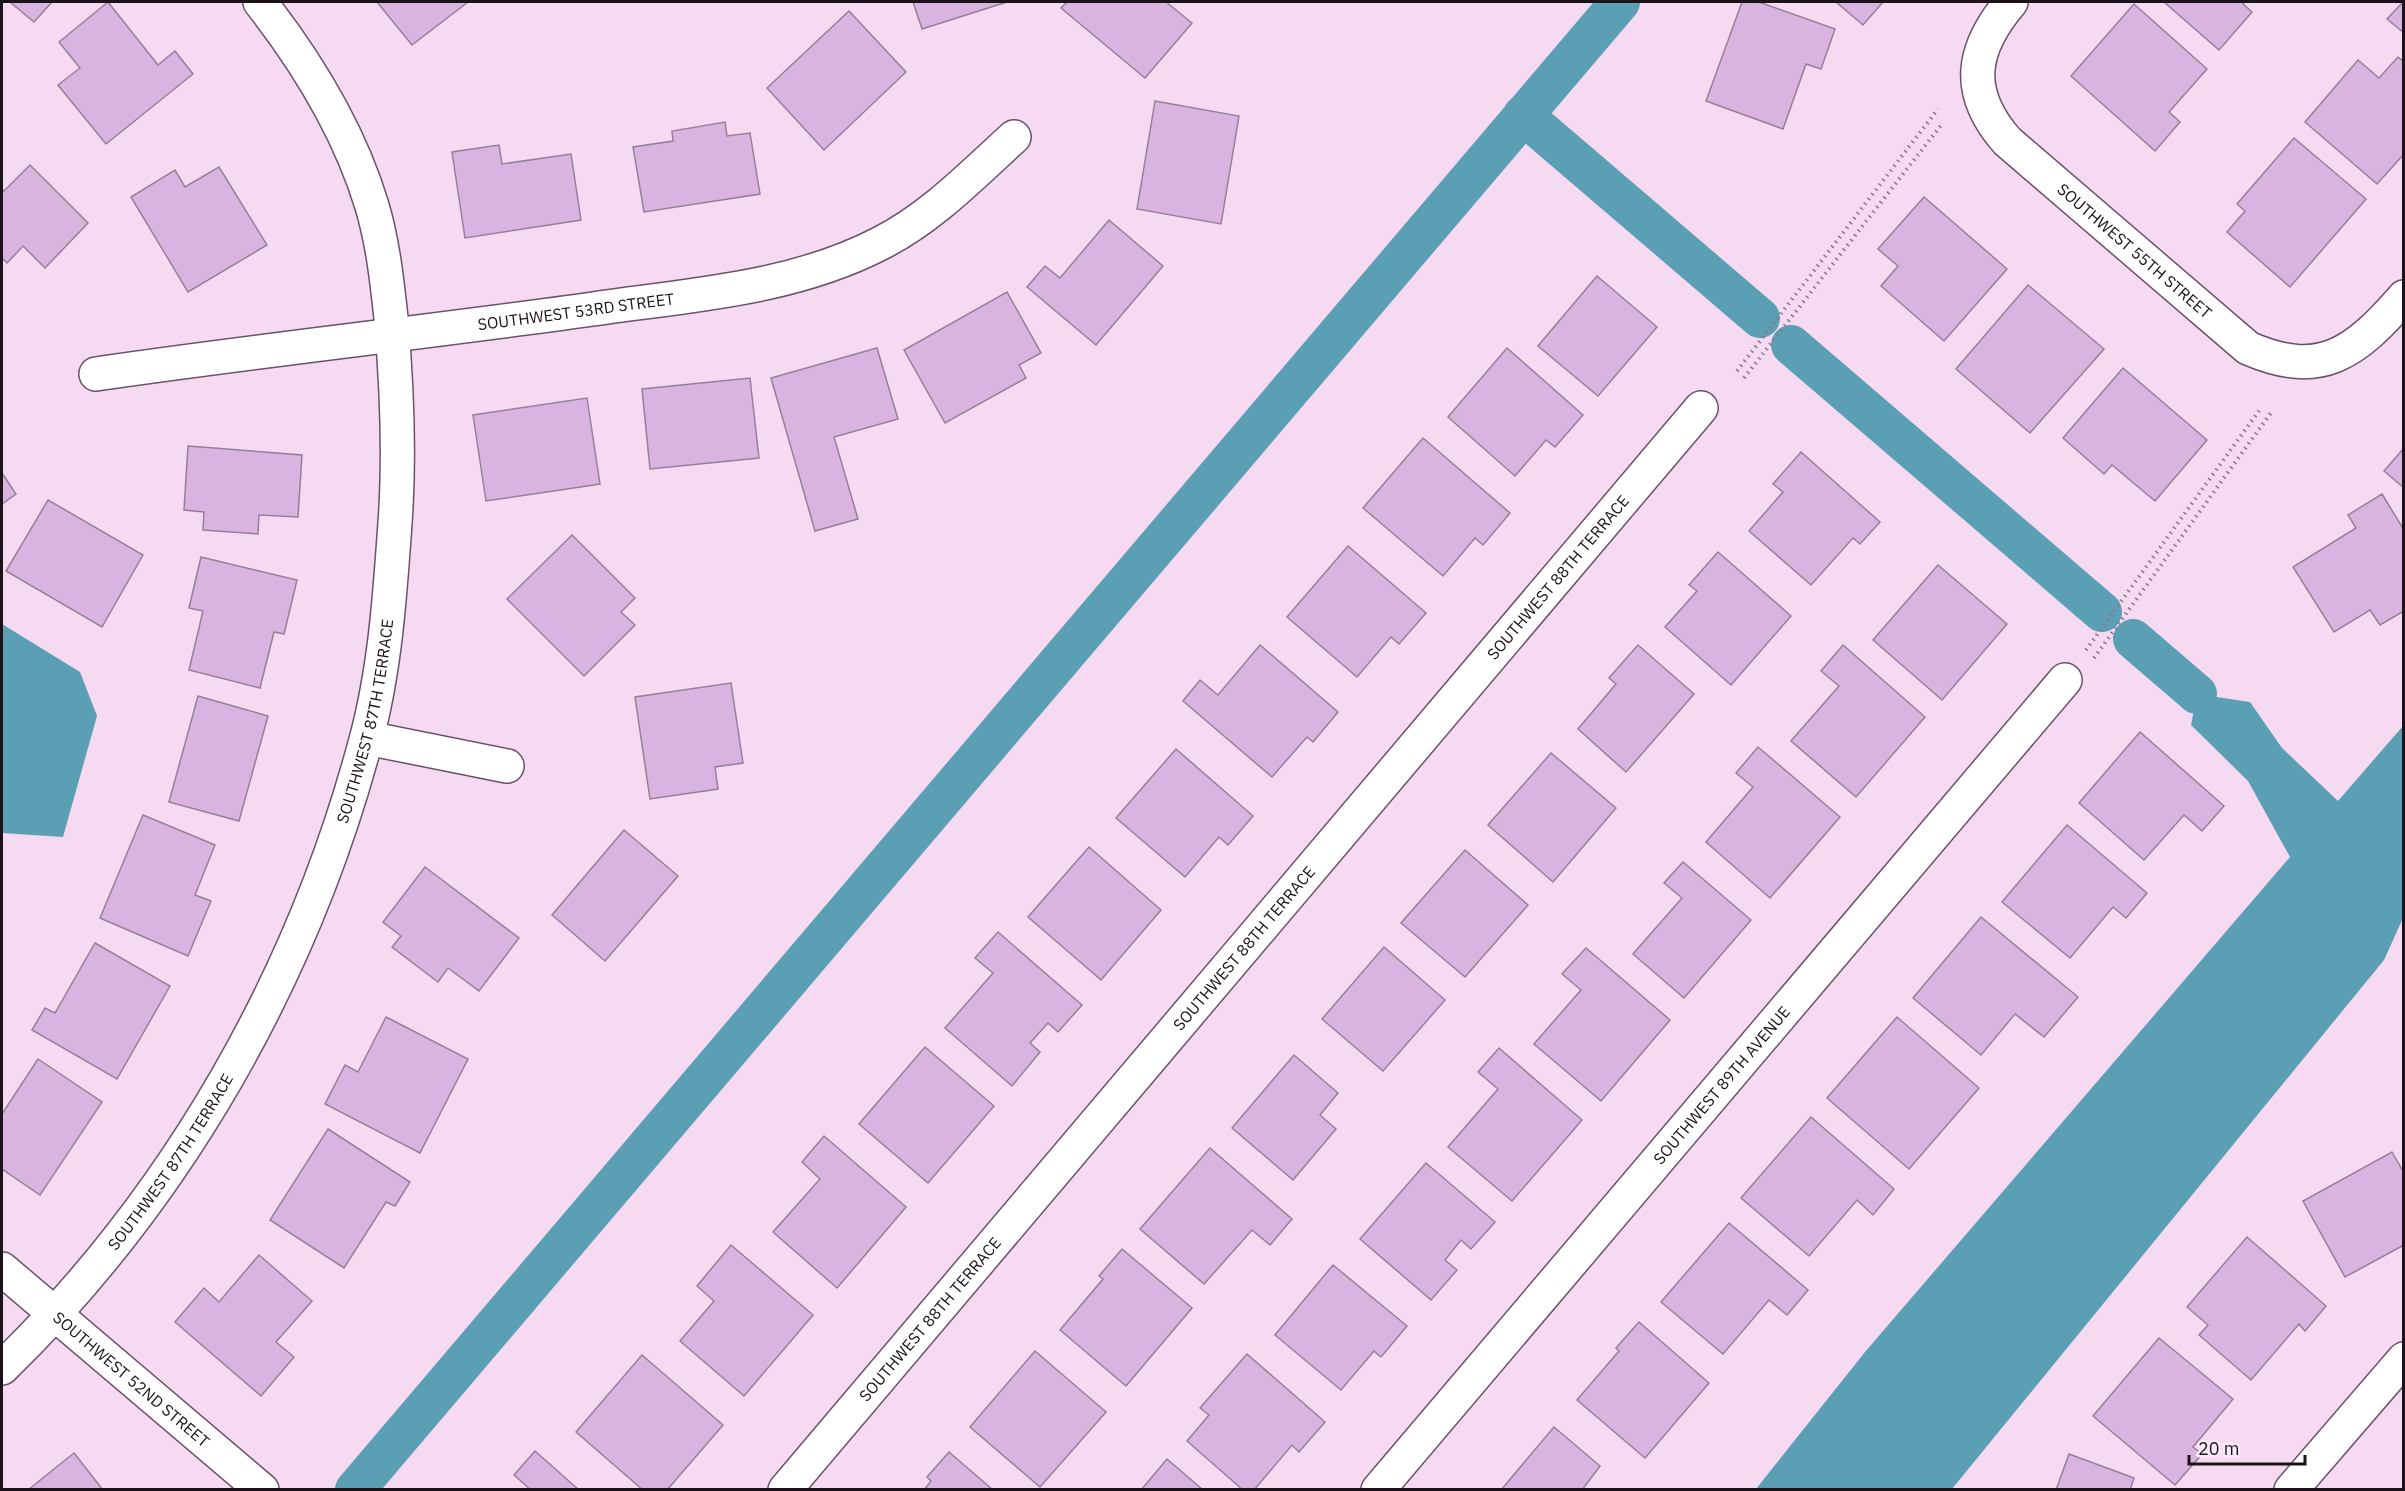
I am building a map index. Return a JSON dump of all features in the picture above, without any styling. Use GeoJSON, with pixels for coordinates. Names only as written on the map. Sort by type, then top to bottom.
{"type":"FeatureCollection","features":[{"type":"Feature","properties":{"kind":"street","name":"SOUTHWEST 87TH TERRACE"},"geometry":{"type":"LineString","coordinates":[[2,1368],[94,1270],[138,1214],[224,1084],[259,1022],[310,911],[336,838],[367,738],[382,660],[397,489],[398,417],[386,272],[372,206],[346,141],[313,78],[260,2]]}},
{"type":"Feature","properties":{"kind":"street","name":"SOUTHWEST 55TH STREET"},"geometry":{"type":"LineString","coordinates":[[2012,2],[1989,30],[1980,58],[1979,93],[1984,109],[2007,141],[2248,348],[2276,360],[2297,363],[2320,361],[2356,345],[2377,327],[2403,297]]}},
{"type":"Feature","properties":{"kind":"street","name":"SOUTHWEST 53RD STREET"},"geometry":{"type":"LineString","coordinates":[[96,375],[729,290],[788,278],[830,266],[882,243],[932,211],[1014,137]]}},
{"type":"Feature","properties":{"kind":"street","name":"SOUTHWEST 88TH TERRACE"},"geometry":{"type":"LineString","coordinates":[[785,1490],[1701,408]]}},
{"type":"Feature","properties":{"kind":"street","name":"SOUTHWEST 89TH AVENUE"},"geometry":{"type":"LineString","coordinates":[[1378,1490],[2077,669]]}},
{"type":"Feature","properties":{"kind":"street"},"geometry":{"type":"LineString","coordinates":[[367,738],[507,766]]}},
{"type":"Feature","properties":{"kind":"street","name":"SOUTHWEST 52ND STREET"},"geometry":{"type":"LineString","coordinates":[[2,1269],[259,1487]]}},
{"type":"Feature","properties":{"kind":"street"},"geometry":{"type":"LineString","coordinates":[[2291,1490],[2403,1359]]}},
{"type":"Feature","properties":{"kind":"path"},"geometry":{"type":"LineString","coordinates":[[1737,371],[1938,109]]}},
{"type":"Feature","properties":{"kind":"path"},"geometry":{"type":"LineString","coordinates":[[1744,378],[1942,124]]}},
{"type":"Feature","properties":{"kind":"path"},"geometry":{"type":"LineString","coordinates":[[2077,669],[2262,408]]}},
{"type":"Feature","properties":{"kind":"path"},"geometry":{"type":"LineString","coordinates":[[2077,669],[2273,410]]}},
{"type":"Feature","properties":{"kind":"water"},"geometry":{"type":"Polygon","coordinates":[[[2,624],[80,672],[97,716],[63,837],[2,833],[2,624]]]}},
{"type":"Feature","properties":{"kind":"water"},"geometry":{"type":"Polygon","coordinates":[[[2197,694],[2250,702],[2282,748],[2338,801],[2403,726],[2403,918],[2384,960],[1952,1489],[1756,1489],[1865,1352],[2290,857],[2248,781],[2191,725],[2197,694]]]}},
{"type":"Feature","properties":{"kind":"building"},"geometry":{"type":"Polygon","coordinates":[[[10,2],[52,2],[34,22],[10,2]]]}},
{"type":"Feature","properties":{"kind":"building"},"geometry":{"type":"Polygon","coordinates":[[[108,2],[158,65],[175,51],[193,74],[106,144],[58,85],[80,68],[59,42],[108,2]]]}},
{"type":"Feature","properties":{"kind":"building"},"geometry":{"type":"Polygon","coordinates":[[[377,2],[468,2],[412,45],[377,2]]]}},
{"type":"Feature","properties":{"kind":"building"},"geometry":{"type":"Polygon","coordinates":[[[913,2],[1007,2],[922,29],[913,2]]]}},
{"type":"Feature","properties":{"kind":"building"},"geometry":{"type":"Polygon","coordinates":[[[1067,2],[1166,2],[1192,23],[1145,78],[1061,8],[1067,2]]]}},
{"type":"Feature","properties":{"kind":"building"},"geometry":{"type":"Polygon","coordinates":[[[1742,2],[1759,2],[1835,29],[1821,69],[1806,64],[1783,129],[1706,101],[1742,2]]]}},
{"type":"Feature","properties":{"kind":"building"},"geometry":{"type":"Polygon","coordinates":[[[1836,2],[1883,2],[1863,25],[1836,2]]]}},
{"type":"Feature","properties":{"kind":"building"},"geometry":{"type":"Polygon","coordinates":[[[2164,2],[2245,2],[2243,4],[2252,12],[2219,50],[2164,2]]]}},
{"type":"Feature","properties":{"kind":"building"},"geometry":{"type":"Polygon","coordinates":[[[2404,2],[2404,33],[2387,19],[2404,2]]]}},
{"type":"Feature","properties":{"kind":"building"},"geometry":{"type":"Polygon","coordinates":[[[2134,4],[2207,69],[2169,112],[2180,122],[2155,151],[2071,76],[2134,4]]]}},
{"type":"Feature","properties":{"kind":"building"},"geometry":{"type":"Polygon","coordinates":[[[849,11],[906,72],[824,150],[767,88],[849,11]]]}},
{"type":"Feature","properties":{"kind":"building"},"geometry":{"type":"Polygon","coordinates":[[[2398,57],[2404,62],[2404,154],[2377,184],[2305,122],[2358,60],[2379,78],[2398,57]]]}},
{"type":"Feature","properties":{"kind":"building"},"geometry":{"type":"Polygon","coordinates":[[[1155,101],[1239,116],[1221,224],[1137,209],[1155,101]]]}},
{"type":"Feature","properties":{"kind":"building"},"geometry":{"type":"Polygon","coordinates":[[[725,122],[727,136],[750,133],[760,194],[644,212],[633,147],[673,141],[672,131],[725,122]]]}},
{"type":"Feature","properties":{"kind":"building"},"geometry":{"type":"Polygon","coordinates":[[[2294,138],[2366,199],[2290,287],[2227,232],[2245,211],[2237,204],[2294,138]]]}},
{"type":"Feature","properties":{"kind":"building"},"geometry":{"type":"Polygon","coordinates":[[[499,145],[502,164],[571,154],[581,220],[465,238],[452,152],[499,145]]]}},
{"type":"Feature","properties":{"kind":"building"},"geometry":{"type":"Polygon","coordinates":[[[30,165],[88,223],[45,268],[23,246],[7,263],[2,258],[2,189],[4,191],[30,165]]]}},
{"type":"Feature","properties":{"kind":"building"},"geometry":{"type":"Polygon","coordinates":[[[219,167],[267,245],[188,292],[131,197],[175,170],[185,187],[219,167]]]}},
{"type":"Feature","properties":{"kind":"building"},"geometry":{"type":"Polygon","coordinates":[[[1924,197],[2007,269],[1944,341],[1881,286],[1898,266],[1878,249],[1924,197]]]}},
{"type":"Feature","properties":{"kind":"building"},"geometry":{"type":"Polygon","coordinates":[[[1109,220],[1163,266],[1096,345],[1027,287],[1045,266],[1060,278],[1109,220]]]}},
{"type":"Feature","properties":{"kind":"building"},"geometry":{"type":"Polygon","coordinates":[[[1597,276],[1657,327],[1598,396],[1538,346],[1597,276]]]}},
{"type":"Feature","properties":{"kind":"building"},"geometry":{"type":"Polygon","coordinates":[[[2028,285],[2104,349],[2030,433],[1956,369],[2028,285]]]}},
{"type":"Feature","properties":{"kind":"building"},"geometry":{"type":"Polygon","coordinates":[[[1007,292],[1041,353],[1019,365],[1026,378],[945,423],[904,350],[1007,292]]]}},
{"type":"Feature","properties":{"kind":"building"},"geometry":{"type":"Polygon","coordinates":[[[877,348],[898,419],[834,437],[858,519],[815,531],[771,378],[877,348]]]}},
{"type":"Feature","properties":{"kind":"building"},"geometry":{"type":"Polygon","coordinates":[[[1507,348],[1583,415],[1555,447],[1546,440],[1515,476],[1448,417],[1507,348]]]}},
{"type":"Feature","properties":{"kind":"building"},"geometry":{"type":"Polygon","coordinates":[[[2123,368],[2207,440],[2155,501],[2112,465],[2104,474],[2063,438],[2123,368]]]}},
{"type":"Feature","properties":{"kind":"building"},"geometry":{"type":"Polygon","coordinates":[[[750,378],[759,458],[650,469],[642,389],[750,378]]]}},
{"type":"Feature","properties":{"kind":"building"},"geometry":{"type":"Polygon","coordinates":[[[587,398],[600,484],[486,501],[473,415],[587,398]]]}},
{"type":"Feature","properties":{"kind":"building"},"geometry":{"type":"Polygon","coordinates":[[[1423,438],[1510,513],[1483,545],[1475,538],[1443,576],[1363,508],[1423,438]]]}},
{"type":"Feature","properties":{"kind":"building"},"geometry":{"type":"Polygon","coordinates":[[[188,446],[302,455],[298,517],[259,515],[258,534],[203,530],[204,512],[184,510],[188,446]]]}},
{"type":"Feature","properties":{"kind":"building"},"geometry":{"type":"Polygon","coordinates":[[[2404,448],[2404,488],[2384,471],[2404,448]]]}},
{"type":"Feature","properties":{"kind":"building"},"geometry":{"type":"Polygon","coordinates":[[[1801,452],[1880,522],[1860,544],[1853,538],[1811,585],[1749,531],[1783,492],[1773,484],[1801,452]]]}},
{"type":"Feature","properties":{"kind":"building"},"geometry":{"type":"Polygon","coordinates":[[[2,473],[16,494],[2,504],[2,473]]]}},
{"type":"Feature","properties":{"kind":"building"},"geometry":{"type":"Polygon","coordinates":[[[2382,494],[2404,530],[2404,611],[2380,625],[2370,610],[2334,632],[2293,567],[2356,528],[2348,515],[2382,494]]]}},
{"type":"Feature","properties":{"kind":"building"},"geometry":{"type":"Polygon","coordinates":[[[48,500],[143,555],[102,627],[6,571],[48,500]]]}},
{"type":"Feature","properties":{"kind":"building"},"geometry":{"type":"Polygon","coordinates":[[[572,535],[635,598],[621,612],[635,625],[584,676],[507,599],[572,535]]]}},
{"type":"Feature","properties":{"kind":"building"},"geometry":{"type":"Polygon","coordinates":[[[1348,546],[1426,613],[1399,644],[1391,637],[1357,677],[1287,617],[1348,546]]]}},
{"type":"Feature","properties":{"kind":"building"},"geometry":{"type":"Polygon","coordinates":[[[1718,552],[1791,616],[1731,685],[1665,627],[1697,591],[1689,585],[1718,552]]]}},
{"type":"Feature","properties":{"kind":"building"},"geometry":{"type":"Polygon","coordinates":[[[201,557],[297,580],[284,634],[274,632],[260,688],[189,670],[203,611],[189,608],[201,557]]]}},
{"type":"Feature","properties":{"kind":"building"},"geometry":{"type":"Polygon","coordinates":[[[1938,565],[2007,624],[1942,700],[1873,640],[1938,565]]]}},
{"type":"Feature","properties":{"kind":"building"},"geometry":{"type":"Polygon","coordinates":[[[1260,645],[1338,712],[1313,742],[1307,737],[1272,777],[1183,701],[1200,680],[1218,695],[1260,645]]]}},
{"type":"Feature","properties":{"kind":"building"},"geometry":{"type":"Polygon","coordinates":[[[1638,645],[1694,694],[1626,772],[1578,729],[1616,684],[1609,678],[1638,645]]]}},
{"type":"Feature","properties":{"kind":"building"},"geometry":{"type":"Polygon","coordinates":[[[1843,645],[1925,717],[1856,797],[1791,741],[1839,686],[1821,671],[1843,645]]]}},
{"type":"Feature","properties":{"kind":"building"},"geometry":{"type":"Polygon","coordinates":[[[731,683],[743,763],[715,767],[718,789],[650,799],[635,697],[731,683]]]}},
{"type":"Feature","properties":{"kind":"building"},"geometry":{"type":"Polygon","coordinates":[[[198,696],[268,716],[239,821],[169,802],[198,696]]]}},
{"type":"Feature","properties":{"kind":"building"},"geometry":{"type":"Polygon","coordinates":[[[2140,732],[2224,806],[2202,831],[2184,815],[2144,860],[2079,803],[2140,732]]]}},
{"type":"Feature","properties":{"kind":"building"},"geometry":{"type":"Polygon","coordinates":[[[1758,747],[1840,817],[1770,898],[1706,842],[1753,787],[1736,773],[1758,747]]]}},
{"type":"Feature","properties":{"kind":"building"},"geometry":{"type":"Polygon","coordinates":[[[1176,749],[1253,816],[1228,845],[1219,837],[1185,877],[1116,818],[1176,749]]]}},
{"type":"Feature","properties":{"kind":"building"},"geometry":{"type":"Polygon","coordinates":[[[1551,753],[1616,808],[1553,882],[1488,825],[1551,753]]]}},
{"type":"Feature","properties":{"kind":"building"},"geometry":{"type":"Polygon","coordinates":[[[143,815],[215,845],[195,895],[211,901],[188,956],[100,918],[143,815]]]}},
{"type":"Feature","properties":{"kind":"building"},"geometry":{"type":"Polygon","coordinates":[[[2067,825],[2147,893],[2126,918],[2113,907],[2070,958],[2002,902],[2067,825]]]}},
{"type":"Feature","properties":{"kind":"building"},"geometry":{"type":"Polygon","coordinates":[[[624,830],[678,876],[605,961],[552,915],[624,830]]]}},
{"type":"Feature","properties":{"kind":"building"},"geometry":{"type":"Polygon","coordinates":[[[1089,847],[1161,910],[1101,980],[1028,917],[1089,847]]]}},
{"type":"Feature","properties":{"kind":"building"},"geometry":{"type":"Polygon","coordinates":[[[1465,850],[1528,905],[1465,977],[1401,923],[1465,850]]]}},
{"type":"Feature","properties":{"kind":"building"},"geometry":{"type":"Polygon","coordinates":[[[1683,862],[1751,920],[1684,998],[1633,954],[1682,898],[1664,883],[1683,862]]]}},
{"type":"Feature","properties":{"kind":"building"},"geometry":{"type":"Polygon","coordinates":[[[425,867],[519,938],[479,991],[448,968],[438,982],[392,947],[401,936],[383,922],[425,867]]]}},
{"type":"Feature","properties":{"kind":"building"},"geometry":{"type":"Polygon","coordinates":[[[1981,917],[2078,997],[2044,1037],[2015,1014],[1981,1055],[1913,998],[1981,917]]]}},
{"type":"Feature","properties":{"kind":"building"},"geometry":{"type":"Polygon","coordinates":[[[998,932],[1082,1005],[1058,1032],[1048,1023],[1030,1043],[1040,1052],[1012,1086],[945,1028],[993,973],[975,958],[998,932]]]}},
{"type":"Feature","properties":{"kind":"building"},"geometry":{"type":"Polygon","coordinates":[[[95,943],[170,986],[117,1079],[32,1030],[45,1008],[55,1013],[95,943]]]}},
{"type":"Feature","properties":{"kind":"building"},"geometry":{"type":"Polygon","coordinates":[[[1384,947],[1445,1000],[1383,1071],[1322,1019],[1384,947]]]}},
{"type":"Feature","properties":{"kind":"building"},"geometry":{"type":"Polygon","coordinates":[[[1586,948],[1670,1020],[1601,1101],[1534,1044],[1581,990],[1562,974],[1586,948]]]}},
{"type":"Feature","properties":{"kind":"building"},"geometry":{"type":"Polygon","coordinates":[[[386,1017],[468,1059],[420,1153],[325,1104],[345,1065],[358,1072],[386,1017]]]}},
{"type":"Feature","properties":{"kind":"building"},"geometry":{"type":"Polygon","coordinates":[[[1897,1017],[1979,1088],[1909,1169],[1827,1098],[1897,1017]]]}},
{"type":"Feature","properties":{"kind":"building"},"geometry":{"type":"Polygon","coordinates":[[[925,1047],[994,1106],[928,1183],[859,1124],[925,1047]]]}},
{"type":"Feature","properties":{"kind":"building"},"geometry":{"type":"Polygon","coordinates":[[[1499,1048],[1582,1120],[1512,1201],[1448,1147],[1498,1089],[1478,1072],[1499,1048]]]}},
{"type":"Feature","properties":{"kind":"building"},"geometry":{"type":"Polygon","coordinates":[[[1294,1055],[1338,1093],[1320,1115],[1336,1129],[1293,1180],[1232,1128],[1294,1055]]]}},
{"type":"Feature","properties":{"kind":"building"},"geometry":{"type":"Polygon","coordinates":[[[38,1059],[102,1102],[40,1195],[2,1169],[2,1114],[38,1059]]]}},
{"type":"Feature","properties":{"kind":"building"},"geometry":{"type":"Polygon","coordinates":[[[1811,1117],[1894,1189],[1873,1215],[1857,1200],[1809,1256],[1741,1198],[1811,1117]]]}},
{"type":"Feature","properties":{"kind":"building"},"geometry":{"type":"Polygon","coordinates":[[[328,1129],[410,1182],[395,1206],[386,1202],[344,1268],[270,1220],[328,1129]]]}},
{"type":"Feature","properties":{"kind":"building"},"geometry":{"type":"Polygon","coordinates":[[[824,1136],[906,1207],[837,1288],[773,1232],[820,1179],[802,1162],[824,1136]]]}},
{"type":"Feature","properties":{"kind":"building"},"geometry":{"type":"Polygon","coordinates":[[[1210,1148],[1292,1219],[1270,1245],[1252,1230],[1204,1284],[1140,1229],[1210,1148]]]}},
{"type":"Feature","properties":{"kind":"building"},"geometry":{"type":"Polygon","coordinates":[[[2392,1152],[2404,1173],[2404,1245],[2345,1277],[2303,1201],[2392,1152]]]}},
{"type":"Feature","properties":{"kind":"building"},"geometry":{"type":"Polygon","coordinates":[[[1426,1163],[1495,1222],[1471,1249],[1461,1240],[1445,1260],[1457,1270],[1431,1300],[1360,1239],[1426,1163]]]}},
{"type":"Feature","properties":{"kind":"building"},"geometry":{"type":"Polygon","coordinates":[[[1729,1223],[1808,1290],[1787,1315],[1769,1300],[1723,1354],[1661,1302],[1729,1223]]]}},
{"type":"Feature","properties":{"kind":"building"},"geometry":{"type":"Polygon","coordinates":[[[2247,1237],[2326,1306],[2305,1331],[2299,1324],[2251,1380],[2199,1335],[2208,1325],[2187,1307],[2247,1237]]]}},
{"type":"Feature","properties":{"kind":"building"},"geometry":{"type":"Polygon","coordinates":[[[731,1245],[813,1315],[744,1396],[680,1341],[714,1301],[697,1286],[731,1245]]]}},
{"type":"Feature","properties":{"kind":"building"},"geometry":{"type":"Polygon","coordinates":[[[1122,1249],[1192,1308],[1126,1386],[1060,1330],[1103,1279],[1099,1276],[1122,1249]]]}},
{"type":"Feature","properties":{"kind":"building"},"geometry":{"type":"Polygon","coordinates":[[[259,1255],[312,1301],[276,1342],[294,1357],[261,1396],[175,1322],[204,1288],[219,1302],[259,1255]]]}},
{"type":"Feature","properties":{"kind":"building"},"geometry":{"type":"Polygon","coordinates":[[[1333,1265],[1407,1326],[1381,1357],[1374,1351],[1341,1390],[1275,1335],[1333,1265]]]}},
{"type":"Feature","properties":{"kind":"building"},"geometry":{"type":"Polygon","coordinates":[[[1639,1322],[1709,1383],[1645,1458],[1577,1400],[1619,1351],[1616,1348],[1639,1322]]]}},
{"type":"Feature","properties":{"kind":"building"},"geometry":{"type":"Polygon","coordinates":[[[2159,1338],[2233,1399],[2193,1447],[2202,1454],[2175,1485],[2093,1416],[2159,1338]]]}},
{"type":"Feature","properties":{"kind":"building"},"geometry":{"type":"Polygon","coordinates":[[[1035,1351],[1106,1412],[1040,1487],[970,1427],[1035,1351]]]}},
{"type":"Feature","properties":{"kind":"building"},"geometry":{"type":"Polygon","coordinates":[[[1247,1354],[1325,1422],[1299,1452],[1292,1445],[1254,1490],[1243,1490],[1187,1441],[1209,1415],[1200,1408],[1247,1354]]]}},
{"type":"Feature","properties":{"kind":"building"},"geometry":{"type":"Polygon","coordinates":[[[642,1355],[723,1425],[667,1490],[643,1490],[576,1432],[642,1355]]]}},
{"type":"Feature","properties":{"kind":"building"},"geometry":{"type":"Polygon","coordinates":[[[1554,1427],[1600,1466],[1582,1490],[1501,1490],[1554,1427]]]}},
{"type":"Feature","properties":{"kind":"building"},"geometry":{"type":"Polygon","coordinates":[[[535,1451],[579,1490],[531,1490],[514,1475],[535,1451]]]}},
{"type":"Feature","properties":{"kind":"building"},"geometry":{"type":"Polygon","coordinates":[[[949,1452],[993,1490],[924,1490],[931,1481],[927,1477],[949,1452]]]}},
{"type":"Feature","properties":{"kind":"building"},"geometry":{"type":"Polygon","coordinates":[[[74,1453],[103,1490],[28,1490],[74,1453]]]}},
{"type":"Feature","properties":{"kind":"building"},"geometry":{"type":"Polygon","coordinates":[[[2069,1454],[2134,1478],[2130,1490],[2056,1490],[2069,1454]]]}},
{"type":"Feature","properties":{"kind":"building"},"geometry":{"type":"Polygon","coordinates":[[[1167,1459],[1203,1490],[1141,1490],[1167,1459]]]}},
{"type":"Feature","properties":{"kind":"waterway"},"geometry":{"type":"LineString","coordinates":[[355,1490],[1620,2]]}},
{"type":"Feature","properties":{"kind":"waterway"},"geometry":{"type":"LineString","coordinates":[[1523,115],[1760,318]]}},
{"type":"Feature","properties":{"kind":"waterway"},"geometry":{"type":"LineString","coordinates":[[1791,345],[2102,612]]}},
{"type":"Feature","properties":{"kind":"waterway"},"geometry":{"type":"LineString","coordinates":[[2133,639],[2197,694]]}}]}
